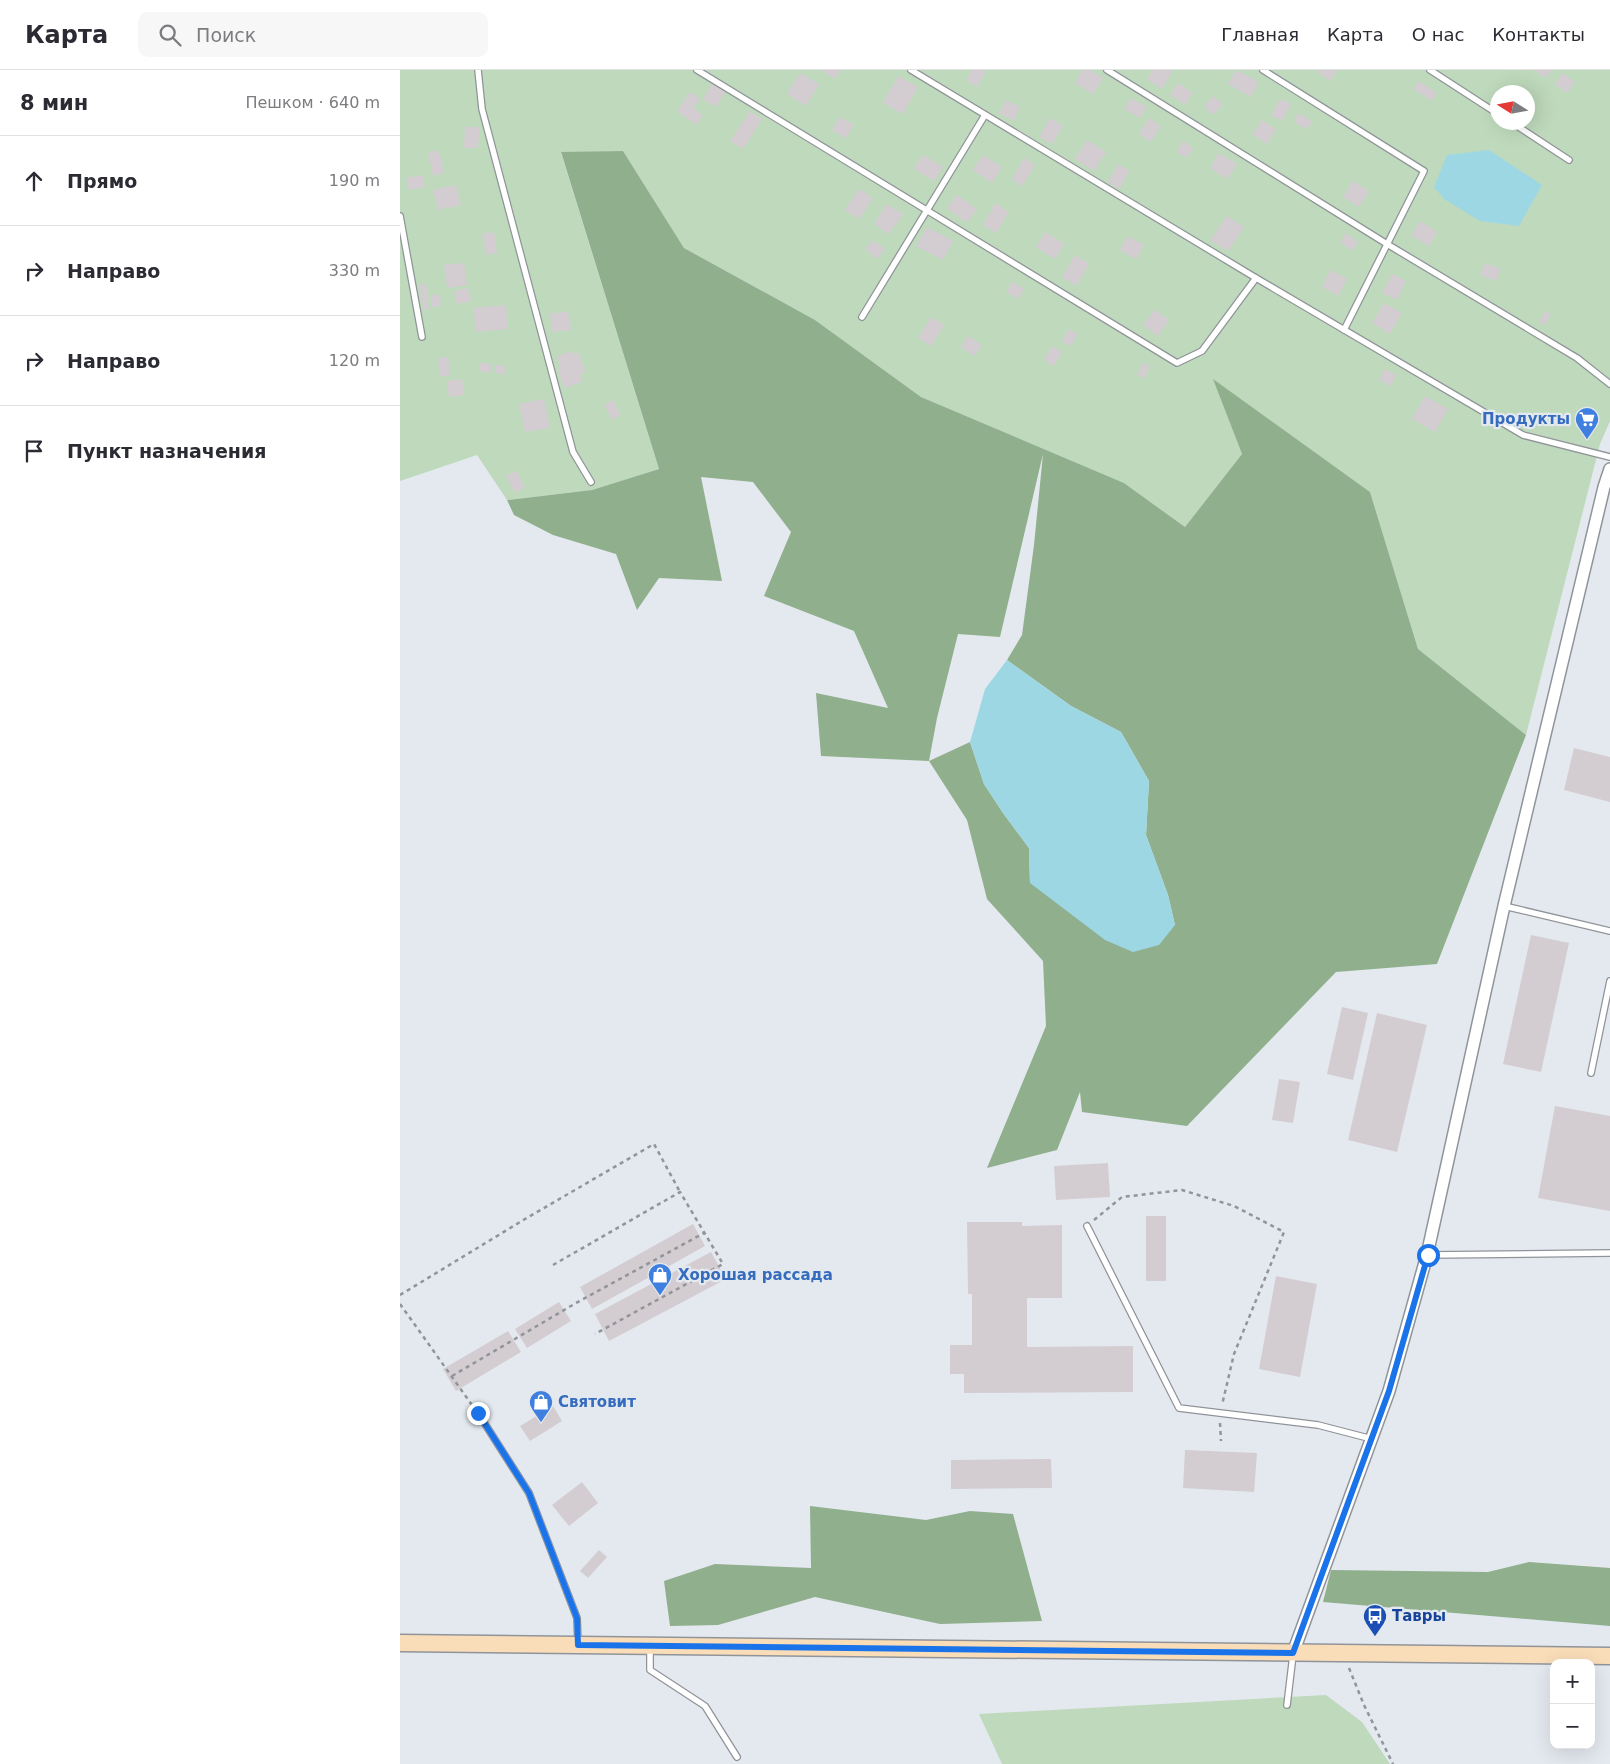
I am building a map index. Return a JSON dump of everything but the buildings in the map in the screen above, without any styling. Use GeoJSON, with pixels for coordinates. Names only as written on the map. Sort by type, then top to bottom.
{"type":"FeatureCollection","features":[{"type":"Feature","properties":{"kind":"main road"},"geometry":{"type":"LineString","coordinates":[[400,1643],[1610,1656]]}},
{"type":"Feature","properties":{"kind":"street"},"geometry":{"type":"LineString","coordinates":[[1293,1653],[1389,1391],[1428,1255],[1504,906],[1599,506],[1610,469]]}},
{"type":"Feature","properties":{"kind":"lane"},"geometry":{"type":"LineString","coordinates":[[478,70],[482,109],[573,452],[591,482]]}},
{"type":"Feature","properties":{"kind":"lane"},"geometry":{"type":"LineString","coordinates":[[698,70],[1177,363],[1202,351],[1256,278]]}},
{"type":"Feature","properties":{"kind":"lane"},"geometry":{"type":"LineString","coordinates":[[911,70],[1256,278],[1523,435],[1610,456]]}},
{"type":"Feature","properties":{"kind":"lane"},"geometry":{"type":"LineString","coordinates":[[1107,70],[1387,244],[1577,358],[1610,384]]}},
{"type":"Feature","properties":{"kind":"lane"},"geometry":{"type":"LineString","coordinates":[[1263,70],[1424,170],[1344,330]]}},
{"type":"Feature","properties":{"kind":"lane"},"geometry":{"type":"LineString","coordinates":[[1430,70],[1490,109]]}},
{"type":"Feature","properties":{"kind":"lane"},"geometry":{"type":"LineString","coordinates":[[862,316],[985,115]]}},
{"type":"Feature","properties":{"kind":"lane"},"geometry":{"type":"LineString","coordinates":[[1523,130],[1569,160]]}},
{"type":"Feature","properties":{"kind":"lane"},"geometry":{"type":"LineString","coordinates":[[400,216],[422,336]]}},
{"type":"Feature","properties":{"kind":"lane"},"geometry":{"type":"LineString","coordinates":[[1504,906],[1610,931]]}},
{"type":"Feature","properties":{"kind":"lane"},"geometry":{"type":"LineString","coordinates":[[1592,1073],[1610,981]]}},
{"type":"Feature","properties":{"kind":"lane"},"geometry":{"type":"LineString","coordinates":[[1087,1226],[1180,1408],[1318,1426],[1372,1438]]}},
{"type":"Feature","properties":{"kind":"lane"},"geometry":{"type":"LineString","coordinates":[[1428,1255],[1610,1253]]}},
{"type":"Feature","properties":{"kind":"lane"},"geometry":{"type":"LineString","coordinates":[[478,1413],[529,1493],[577,1618],[578,1645]]}},
{"type":"Feature","properties":{"kind":"lane"},"geometry":{"type":"LineString","coordinates":[[650,1646],[650,1670],[705,1706],[737,1757]]}},
{"type":"Feature","properties":{"kind":"lane"},"geometry":{"type":"LineString","coordinates":[[1288,1705],[1293,1653]]}},
{"type":"Feature","properties":{"kind":"path"},"geometry":{"type":"LineString","coordinates":[[400,1295],[654,1144],[723,1264],[595,1334]]}},
{"type":"Feature","properties":{"kind":"path"},"geometry":{"type":"LineString","coordinates":[[1087,1226],[1122,1197],[1182,1190],[1234,1206],[1284,1232],[1234,1354],[1220,1413],[1221,1441]]}},
{"type":"Feature","properties":{"kind":"path"},"geometry":{"type":"LineString","coordinates":[[553,1265],[680,1192]]}},
{"type":"Feature","properties":{"kind":"path"},"geometry":{"type":"LineString","coordinates":[[452,1376],[576,1303],[704,1233]]}},
{"type":"Feature","properties":{"kind":"path"},"geometry":{"type":"LineString","coordinates":[[400,1304],[478,1413]]}},
{"type":"Feature","properties":{"kind":"path"},"geometry":{"type":"LineString","coordinates":[[1342,1653],[1392,1764]]}},
{"type":"Feature","properties":{"kind":"green space"},"geometry":{"type":"Polygon","coordinates":[[[400,70],[1610,70],[1610,421],[1600,444],[1526,735],[1418,649],[1370,492],[1214,380],[1242,454],[1185,527],[1124,483],[921,397],[815,320],[684,248],[623,151],[561,153],[659,469],[592,490],[507,500],[477,455],[400,481],[400,70]]]}},
{"type":"Feature","properties":{"kind":"green space"},"geometry":{"type":"Polygon","coordinates":[[[623,151],[684,248],[815,320],[921,397],[1124,483],[1185,527],[1242,454],[1213,379],[1370,492],[1418,649],[1526,735],[1437,964],[1336,972],[1187,1126],[1082,1112],[1080,1092],[1057,1150],[987,1168],[1046,1026],[1043,961],[987,899],[967,820],[929,761],[821,756],[816,693],[888,708],[854,631],[764,596],[791,532],[753,482],[701,477],[722,581],[659,578],[637,610],[616,554],[553,535],[514,515],[507,500],[592,490],[659,469],[561,152],[623,151]],[[1043,454],[1000,637],[958,634],[937,718],[929,761],[970,742],[984,784],[1029,848],[1030,883],[1175,925],[1168,895],[1146,835],[1149,781],[1121,732],[1071,706],[1007,660],[1022,635],[1034,545],[1043,454]]]}},
{"type":"Feature","properties":{"kind":"green space"},"geometry":{"type":"Polygon","coordinates":[[[810,1506],[926,1520],[970,1511],[1013,1514],[1042,1621],[940,1624],[815,1597],[718,1625],[670,1626],[664,1581],[715,1564],[811,1568],[810,1506]]]}},
{"type":"Feature","properties":{"kind":"green space"},"geometry":{"type":"Polygon","coordinates":[[[1529,1562],[1610,1568],[1610,1626],[1323,1602],[1331,1570],[1488,1572],[1529,1562]]]}},
{"type":"Feature","properties":{"kind":"green space"},"geometry":{"type":"Polygon","coordinates":[[[1326,1695],[1362,1722],[1390,1764],[1002,1764],[979,1714],[1326,1695]]]}},
{"type":"Feature","properties":{"kind":"water"},"geometry":{"type":"Polygon","coordinates":[[[1489,150],[1542,185],[1519,226],[1480,221],[1444,199],[1434,187],[1447,155],[1489,150]]]}},
{"type":"Feature","properties":{"kind":"water"},"geometry":{"type":"Polygon","coordinates":[[[1007,660],[1071,706],[1121,732],[1149,781],[1146,835],[1168,895],[1175,925],[1159,945],[1133,952],[1105,940],[1030,883],[1029,848],[984,784],[970,742],[985,689],[1007,660]]]}},
{"type":"Feature","properties":{"kind":"place","name":"Продукты"},"geometry":{"type":"Point","coordinates":[1587,440]}},
{"type":"Feature","properties":{"kind":"place","name":"Хорошая рассада"},"geometry":{"type":"Point","coordinates":[660,1296]}},
{"type":"Feature","properties":{"kind":"place","name":"Святовит"},"geometry":{"type":"Point","coordinates":[541,1423]}},
{"type":"Feature","properties":{"kind":"place","name":"Тавры"},"geometry":{"type":"Point","coordinates":[1375,1637]}},
{"type":"Feature","properties":{"kind":"route"},"geometry":{"type":"LineString","coordinates":[[478,1413],[529,1493],[577,1618],[578,1645],[1293,1653],[1389,1391],[1428,1255]]}}]}
